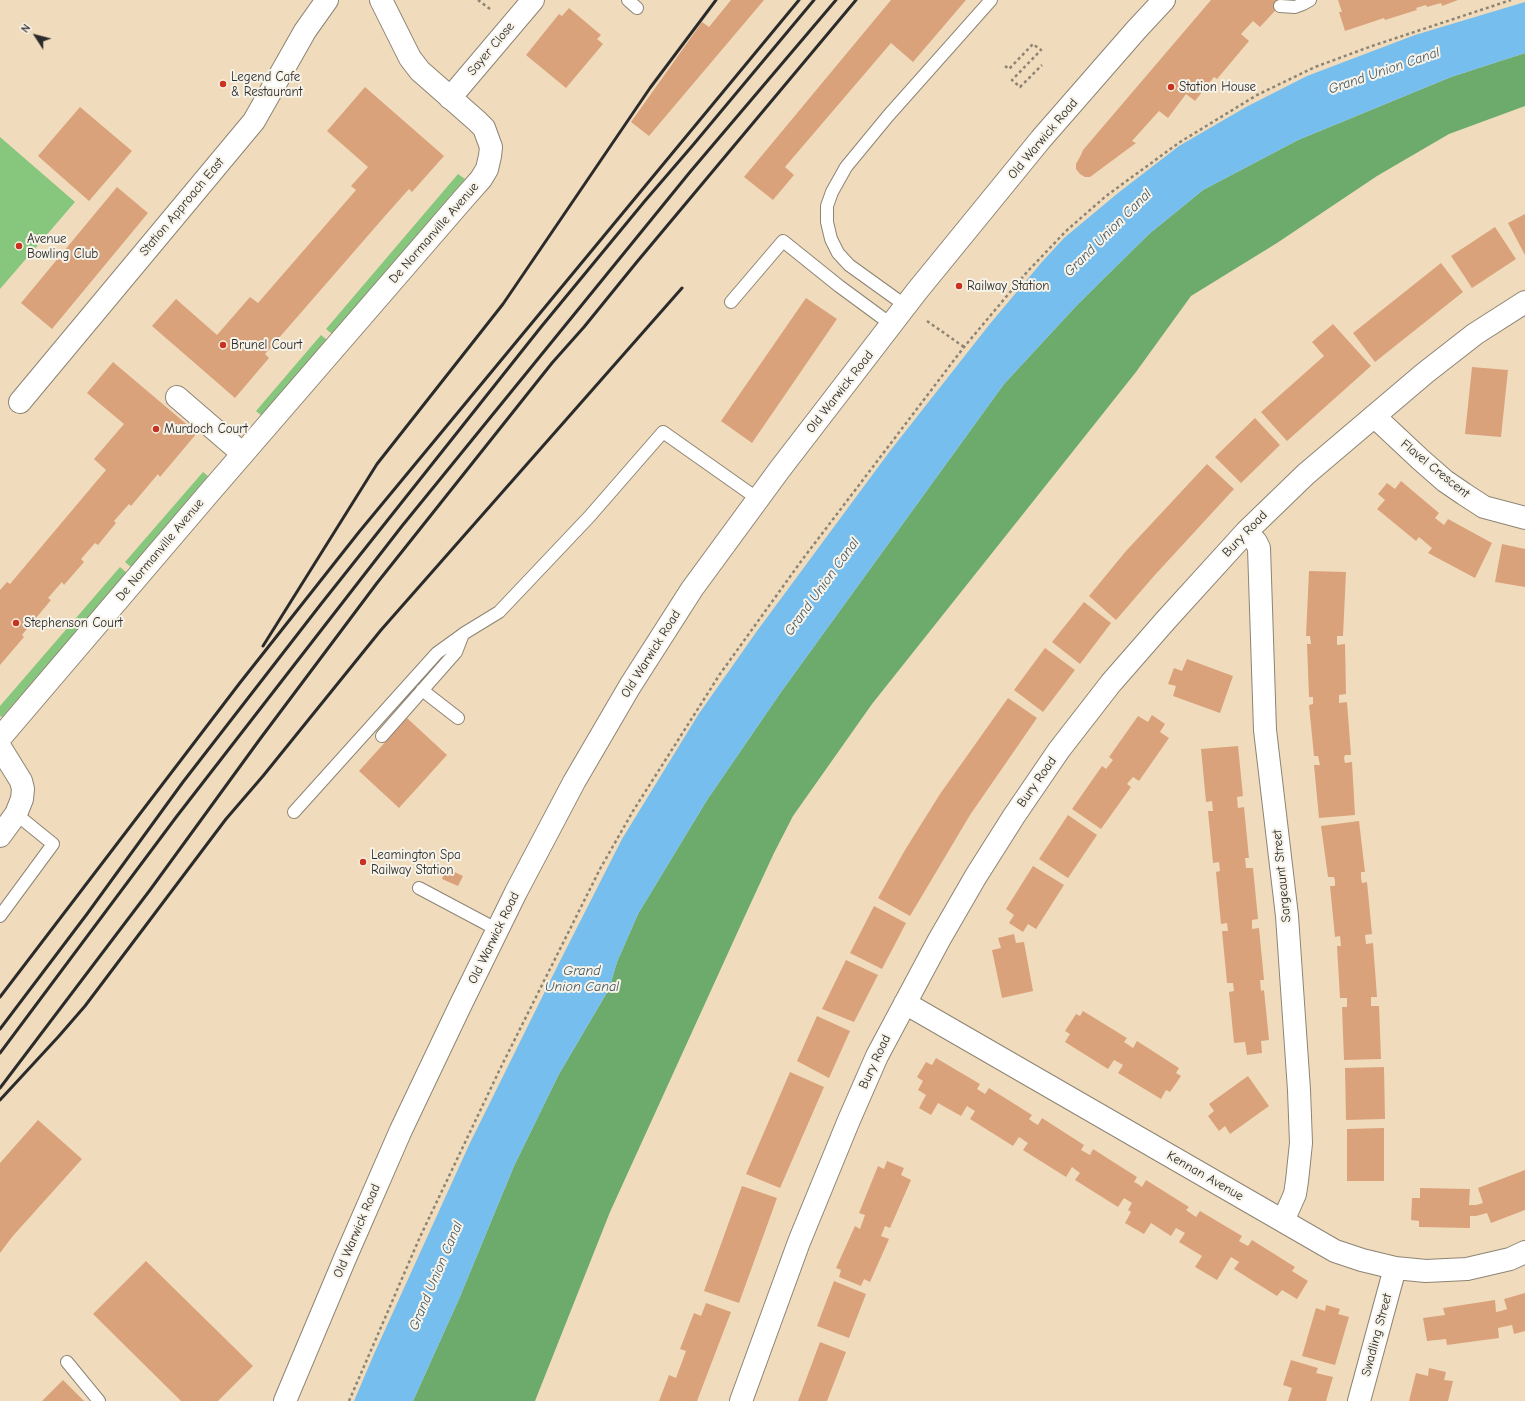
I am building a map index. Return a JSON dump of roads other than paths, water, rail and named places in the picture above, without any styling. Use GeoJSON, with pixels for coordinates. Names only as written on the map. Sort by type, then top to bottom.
{"type":"FeatureCollection","features":[{"type":"Feature","properties":{"kind":"street","name":"Station Approach East"},"geometry":{"type":"LineString","coordinates":[[20,402],[254,121],[305,31],[327,0]]}},
{"type":"Feature","properties":{"kind":"street","name":"De Normanville Avenue"},"geometry":{"type":"LineString","coordinates":[[0,738],[481,179],[487,169],[491,147],[484,128],[414,64],[380,0]]}},
{"type":"Feature","properties":{"kind":"street","name":"Sayer Close"},"geometry":{"type":"LineString","coordinates":[[450,98],[533,0]]}},
{"type":"Feature","properties":{"kind":"street","name":"Old Warwick Road"},"geometry":{"type":"LineString","coordinates":[[285,1401],[401,1130],[460,1006],[574,782],[630,686],[692,589],[906,306],[1041,139],[1164,0]]}},
{"type":"Feature","properties":{"kind":"street","name":"Bury Road"},"geometry":{"type":"LineString","coordinates":[[741,1401],[799,1242],[877,1056],[939,940],[976,876],[1014,816],[1059,750],[1112,683],[1166,620],[1246,532],[1306,474],[1424,372],[1475,334],[1525,302]]}},
{"type":"Feature","properties":{"kind":"street"},"geometry":{"type":"LineString","coordinates":[[177,397],[243,454]]}},
{"type":"Feature","properties":{"kind":"street","name":"Flavel Crescent"},"geometry":{"type":"LineString","coordinates":[[1374,416],[1412,452],[1464,494],[1484,507],[1525,518]]}},
{"type":"Feature","properties":{"kind":"street","name":"Sargeaunt Street"},"geometry":{"type":"LineString","coordinates":[[1246,532],[1256,542],[1259,548],[1265,730],[1287,916],[1299,1090],[1301,1143],[1297,1181],[1295,1194],[1283,1221]]}},
{"type":"Feature","properties":{"kind":"street"},"geometry":{"type":"LineString","coordinates":[[0,747],[22,781],[23,789],[22,799],[16,814],[0,836]]}},
{"type":"Feature","properties":{"kind":"street","name":"Kennan Avenue"},"geometry":{"type":"LineString","coordinates":[[905,1003],[1335,1251],[1394,1268],[1426,1271],[1467,1269],[1510,1259],[1525,1252]]}},
{"type":"Feature","properties":{"kind":"street","name":"Swadling Street"},"geometry":{"type":"LineString","coordinates":[[1359,1401],[1394,1268]]}},
{"type":"Feature","properties":{"kind":"lane"},"geometry":{"type":"LineString","coordinates":[[906,306],[848,265],[838,253],[830,239],[827,222],[827,206],[832,192],[846,168],[888,116],[991,0]]}},
{"type":"Feature","properties":{"kind":"lane"},"geometry":{"type":"LineString","coordinates":[[1280,6],[1295,7],[1310,0]]}},
{"type":"Feature","properties":{"kind":"lane"},"geometry":{"type":"LineString","coordinates":[[731,302],[783,242],[892,325]]}},
{"type":"Feature","properties":{"kind":"lane"},"geometry":{"type":"LineString","coordinates":[[294,812],[437,654],[463,634],[499,612],[589,517],[663,432],[758,500]]}},
{"type":"Feature","properties":{"kind":"lane"},"geometry":{"type":"LineString","coordinates":[[382,736],[456,652],[463,634]]}},
{"type":"Feature","properties":{"kind":"lane"},"geometry":{"type":"LineString","coordinates":[[422,690],[458,718]]}},
{"type":"Feature","properties":{"kind":"lane"},"geometry":{"type":"LineString","coordinates":[[0,916],[53,844],[16,814]]}},
{"type":"Feature","properties":{"kind":"lane"},"geometry":{"type":"LineString","coordinates":[[419,888],[498,930]]}},
{"type":"Feature","properties":{"kind":"lane"},"geometry":{"type":"LineString","coordinates":[[66,1362],[100,1401]]}},
{"type":"Feature","properties":{"kind":"water","name":"Grand Union Canal"},"geometry":{"type":"Polygon","coordinates":[[[1525,2],[1525,53],[1451,77],[1298,140],[1203,190],[1149,234],[1078,304],[1004,384],[781,692],[707,800],[638,914],[617,962],[609,989],[559,1074],[514,1166],[459,1299],[413,1401],[354,1401],[469,1145],[622,839],[698,715],[757,631],[890,451],[989,325],[1064,238],[1118,193],[1179,146],[1246,107],[1307,76],[1415,35],[1525,2]]]}},
{"type":"Feature","properties":{"kind":"railway"},"geometry":{"type":"LineString","coordinates":[[263,646],[377,464],[503,304],[650,88],[716,0]]}},
{"type":"Feature","properties":{"kind":"railway"},"geometry":{"type":"LineString","coordinates":[[0,997],[239,684],[359,532],[799,0]]}},
{"type":"Feature","properties":{"kind":"railway"},"geometry":{"type":"LineString","coordinates":[[0,1029],[87,914],[183,782],[321,604],[541,327],[814,0]]}},
{"type":"Feature","properties":{"kind":"railway"},"geometry":{"type":"LineString","coordinates":[[0,1053],[177,816],[402,526],[690,172],[836,0]]}},
{"type":"Feature","properties":{"kind":"railway"},"geometry":{"type":"LineString","coordinates":[[0,1088],[150,890],[260,739],[377,583],[552,363],[584,327],[856,0]]}},
{"type":"Feature","properties":{"kind":"railway"},"geometry":{"type":"LineString","coordinates":[[0,1100],[85,1006],[226,819],[263,776],[381,630],[682,288]]}},
{"type":"Feature","properties":{"kind":"place","name":"Legend Cafe & Restaurant"},"geometry":{"type":"Point","coordinates":[223,84]}},
{"type":"Feature","properties":{"kind":"place","name":"Station House"},"geometry":{"type":"Point","coordinates":[1171,87]}},
{"type":"Feature","properties":{"kind":"place","name":"Avenue Bowling Club"},"geometry":{"type":"Point","coordinates":[19,246]}},
{"type":"Feature","properties":{"kind":"place","name":"Railway Station"},"geometry":{"type":"Point","coordinates":[959,286]}},
{"type":"Feature","properties":{"kind":"place","name":"Brunel Court"},"geometry":{"type":"Point","coordinates":[223,345]}},
{"type":"Feature","properties":{"kind":"place","name":"Murdoch Court"},"geometry":{"type":"Point","coordinates":[156,429]}},
{"type":"Feature","properties":{"kind":"place","name":"Stephenson Court"},"geometry":{"type":"Point","coordinates":[16,623]}},
{"type":"Feature","properties":{"kind":"place","name":"Leamington Spa Railway Station"},"geometry":{"type":"Point","coordinates":[363,862]}}]}
